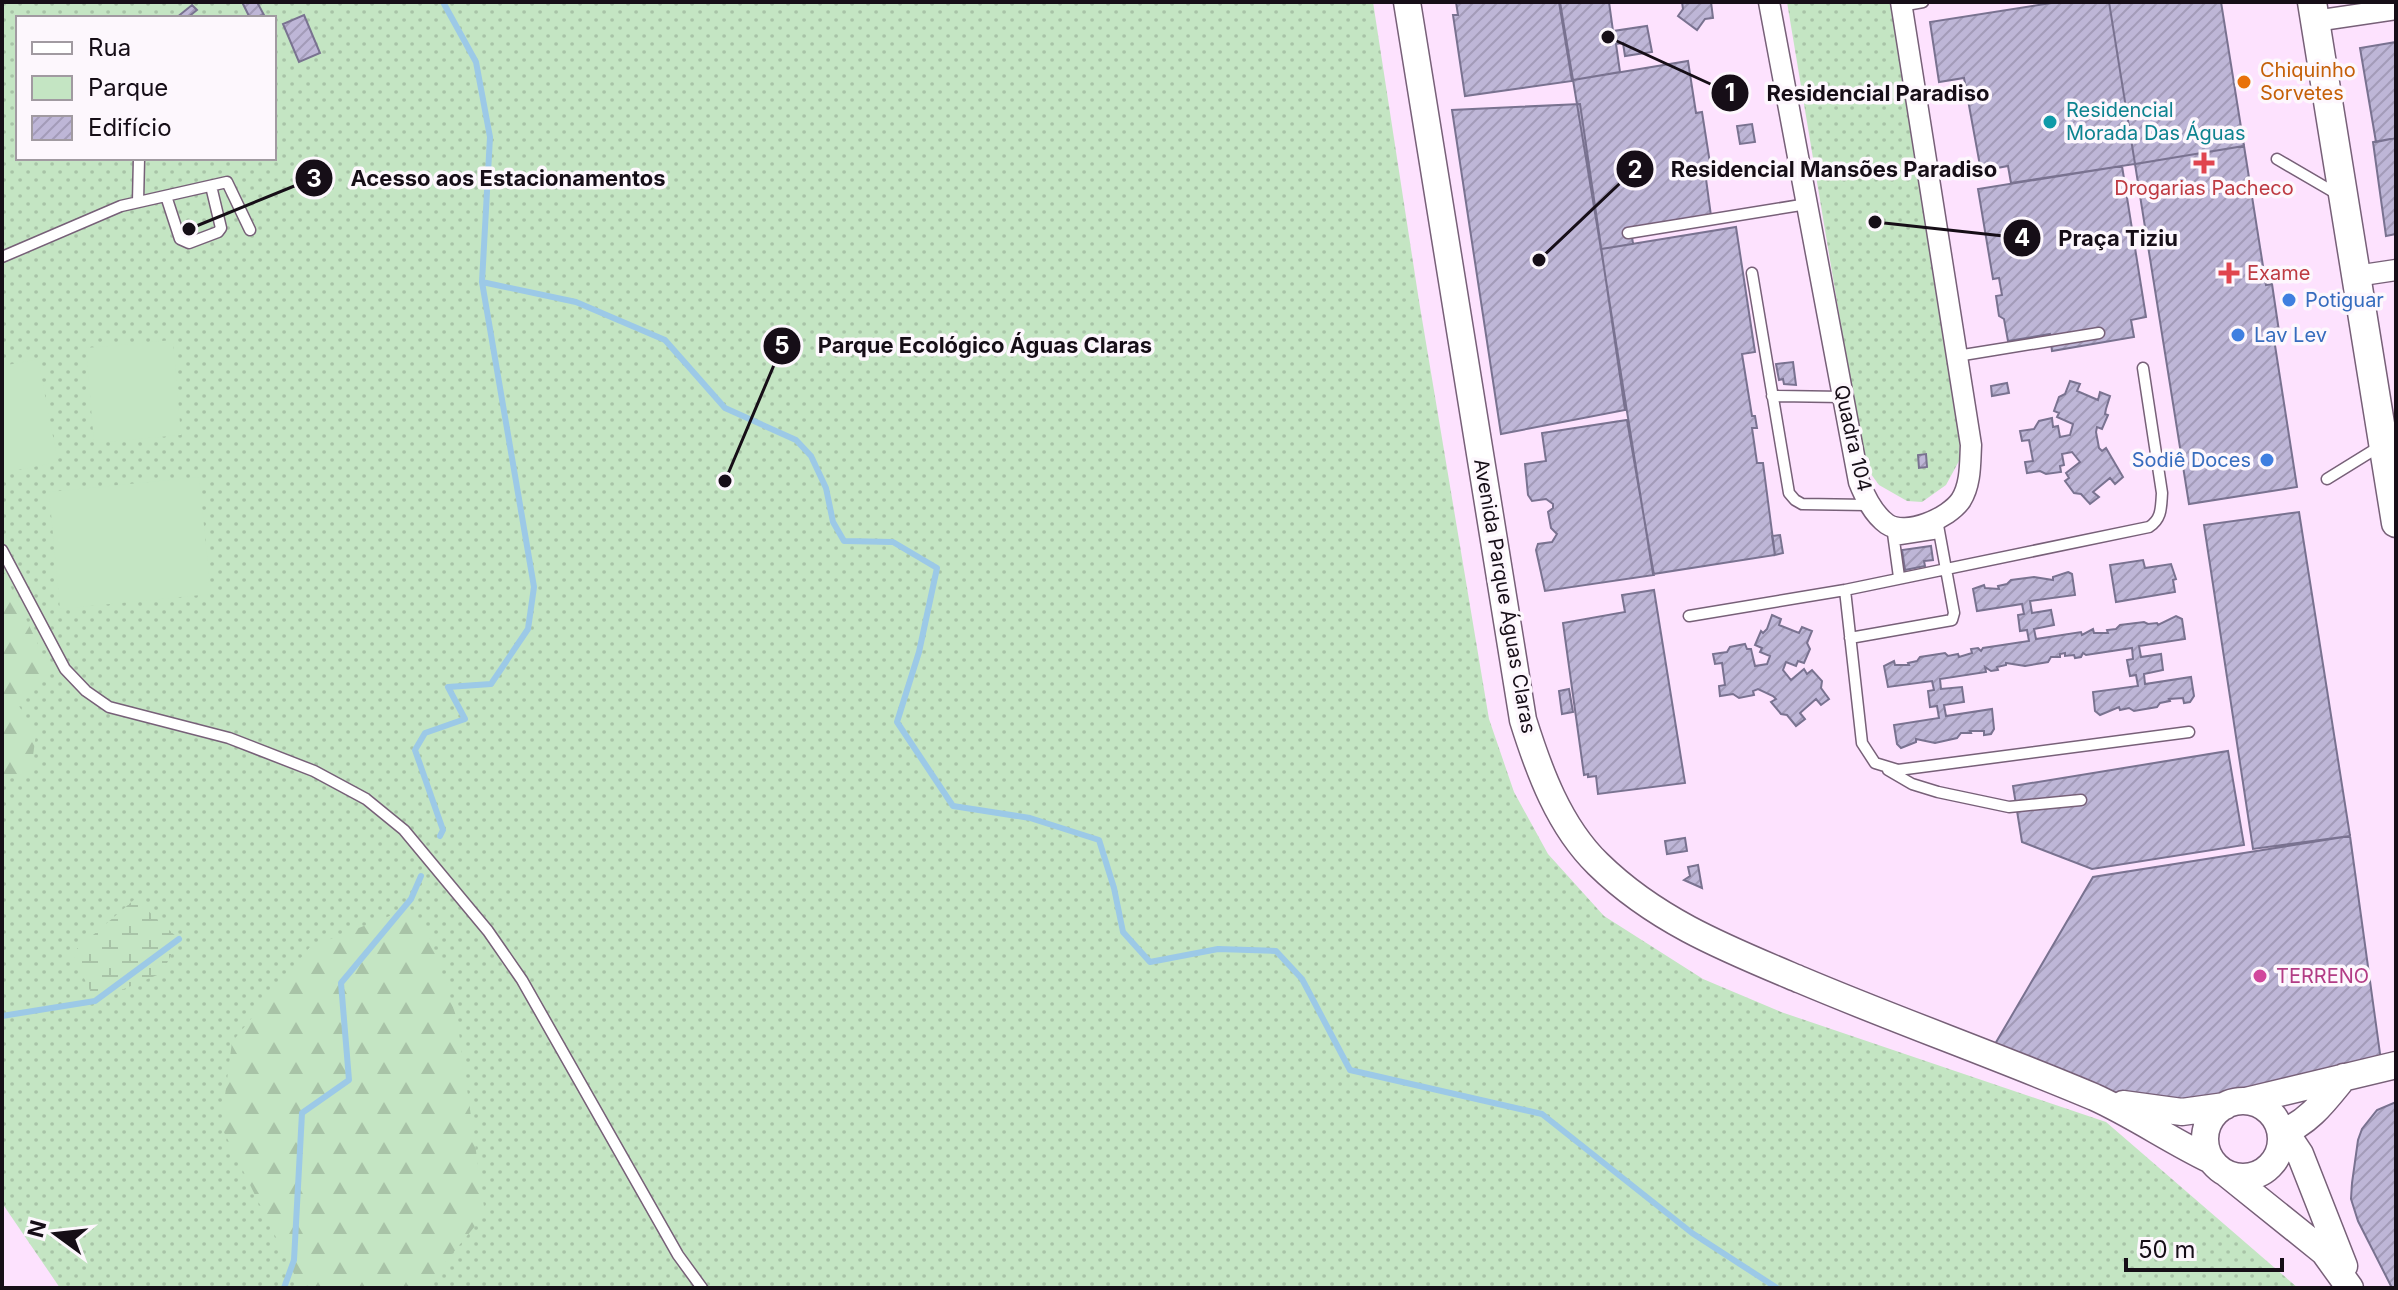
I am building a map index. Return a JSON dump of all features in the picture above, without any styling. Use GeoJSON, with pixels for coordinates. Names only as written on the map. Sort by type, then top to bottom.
{"type":"FeatureCollection","features":[{"type":"Feature","properties":{"kind":"main road"},"geometry":{"type":"LineString","coordinates":[[2313,11],[2396,523]]}},
{"type":"Feature","properties":{"kind":"street","name":"Avenida Parque Águas Claras"},"geometry":{"type":"LineString","coordinates":[[1407,2],[1523,720],[1546,783],[1577,841],[1598,864],[1645,903],[1705,940],[1899,1022],[2096,1098],[2218,1166],[2324,1252],[2351,1288]]}},
{"type":"Feature","properties":{"kind":"street","name":"Quadra 104"},"geometry":{"type":"LineString","coordinates":[[1769,2],[1859,482],[1870,505],[1893,533]]}},
{"type":"Feature","properties":{"kind":"street"},"geometry":{"type":"LineString","coordinates":[[1893,533],[1924,525],[1938,526],[1960,502],[1969,480],[1971,445],[1901,4]]}},
{"type":"Feature","properties":{"kind":"street"},"geometry":{"type":"LineString","coordinates":[[2313,11],[2396,9]]}},
{"type":"Feature","properties":{"kind":"street"},"geometry":{"type":"LineString","coordinates":[[2356,276],[2396,270]]}},
{"type":"Feature","properties":{"kind":"street","name":"Avenida Parque Águas Claras"},"geometry":{"type":"LineString","coordinates":[[2096,1098],[2149,1110],[2182,1112],[2236,1104],[2396,1065]]}},
{"type":"Feature","properties":{"kind":"street"},"geometry":{"type":"LineString","coordinates":[[2281,1134],[2297,1127],[2324,1102],[2344,1077]]}},
{"type":"Feature","properties":{"kind":"street"},"geometry":{"type":"LineString","coordinates":[[2256,1103],[2272,1115],[2281,1134],[2275,1159],[2258,1174],[2234,1176],[2218,1166],[2206,1136],[2215,1113],[2236,1104],[2256,1103]]}},
{"type":"Feature","properties":{"kind":"street","name":"Avenida Parque Águas Claras"},"geometry":{"type":"LineString","coordinates":[[2281,1134],[2290,1139],[2300,1154],[2351,1288]]}},
{"type":"Feature","properties":{"kind":"lane"},"geometry":{"type":"LineString","coordinates":[[1901,4],[1923,2]]}},
{"type":"Feature","properties":{"kind":"lane"},"geometry":{"type":"LineString","coordinates":[[2277,159],[2344,198]]}},
{"type":"Feature","properties":{"kind":"lane"},"geometry":{"type":"LineString","coordinates":[[138,202],[139,160]]}},
{"type":"Feature","properties":{"kind":"lane"},"geometry":{"type":"LineString","coordinates":[[2,257],[121,206],[227,182],[250,230]]}},
{"type":"Feature","properties":{"kind":"lane"},"geometry":{"type":"LineString","coordinates":[[166,196],[180,239],[189,243],[221,228],[211,186]]}},
{"type":"Feature","properties":{"kind":"lane"},"geometry":{"type":"LineString","coordinates":[[1628,233],[1807,204]]}},
{"type":"Feature","properties":{"kind":"lane"},"geometry":{"type":"LineString","coordinates":[[1752,273],[1789,493],[1802,504],[1870,505]]}},
{"type":"Feature","properties":{"kind":"lane"},"geometry":{"type":"LineString","coordinates":[[1957,356],[2099,333]]}},
{"type":"Feature","properties":{"kind":"lane"},"geometry":{"type":"LineString","coordinates":[[1689,616],[1845,590],[2099,540],[2149,527],[2158,520],[2162,493],[2143,368]]}},
{"type":"Feature","properties":{"kind":"lane"},"geometry":{"type":"LineString","coordinates":[[1772,396],[1843,397]]}},
{"type":"Feature","properties":{"kind":"lane"},"geometry":{"type":"LineString","coordinates":[[2327,479],[2383,444]]}},
{"type":"Feature","properties":{"kind":"lane"},"geometry":{"type":"LineString","coordinates":[[1850,638],[1952,620],[1954,613],[1938,526]]}},
{"type":"Feature","properties":{"kind":"lane"},"geometry":{"type":"LineString","coordinates":[[1893,533],[1899,577]]}},
{"type":"Feature","properties":{"kind":"lane"},"geometry":{"type":"LineString","coordinates":[[2,550],[65,669],[86,691],[109,707],[229,738],[314,771],[366,799],[404,830],[488,931],[522,980],[678,1255],[702,1288]]}},
{"type":"Feature","properties":{"kind":"lane"},"geometry":{"type":"LineString","coordinates":[[1845,590],[1862,743],[1875,763],[1912,784],[2009,807],[2081,800]]}},
{"type":"Feature","properties":{"kind":"lane"},"geometry":{"type":"LineString","coordinates":[[1883,767],[1898,770],[1953,764],[2189,732]]}},
{"type":"Feature","properties":{"kind":"green space"},"geometry":{"type":"Polygon","coordinates":[[[2,2],[1373,2],[1489,719],[1514,792],[1548,854],[1604,916],[1703,979],[1781,1012],[2106,1122],[2298,1288],[60,1288],[2,1203],[2,2]]]}},
{"type":"Feature","properties":{"kind":"green space"},"geometry":{"type":"Polygon","coordinates":[[[1787,2],[1893,2],[1960,441],[1959,461],[1946,485],[1922,502],[1907,501],[1879,485],[1868,470],[1862,452],[1787,2]]]}},
{"type":"Feature","properties":{"kind":"green space"},"geometry":{"type":"Polygon","coordinates":[[[173,340],[181,435],[94,443],[86,348],[173,340]]]}},
{"type":"Feature","properties":{"kind":"green space"},"geometry":{"type":"Polygon","coordinates":[[[38,359],[58,462],[2,473],[2,366],[38,359]]]}},
{"type":"Feature","properties":{"kind":"green space"},"geometry":{"type":"Polygon","coordinates":[[[199,477],[211,594],[60,609],[49,492],[199,477]]]}},
{"type":"Feature","properties":{"kind":"green space"},"geometry":{"type":"Polygon","coordinates":[[[2,568],[51,672],[19,706],[36,734],[30,777],[2,775],[2,568]]]}},
{"type":"Feature","properties":{"kind":"green space"},"geometry":{"type":"Polygon","coordinates":[[[135,899],[179,939],[162,973],[95,1001],[72,953],[135,899]]]}},
{"type":"Feature","properties":{"kind":"green space"},"geometry":{"type":"Polygon","coordinates":[[[410,908],[428,933],[457,1019],[485,1214],[424,1288],[314,1288],[298,1282],[221,1126],[232,1042],[310,947],[410,908]]]}},
{"type":"Feature","properties":{"kind":"building"},"geometry":{"type":"Polygon","coordinates":[[[242,2],[257,2],[264,15],[249,16],[242,2]]]}},
{"type":"Feature","properties":{"kind":"building"},"geometry":{"type":"Polygon","coordinates":[[[1456,2],[1559,2],[1572,81],[1465,96],[1453,15],[1458,15],[1456,2]]]}},
{"type":"Feature","properties":{"kind":"building"},"geometry":{"type":"Polygon","coordinates":[[[1560,2],[1609,2],[1613,31],[1647,26],[1652,52],[1625,56],[1623,43],[1616,44],[1620,72],[1573,80],[1560,2]]]}},
{"type":"Feature","properties":{"kind":"building"},"geometry":{"type":"Polygon","coordinates":[[[1682,2],[1711,2],[1713,18],[1705,19],[1697,30],[1678,16],[1683,9],[1682,2]]]}},
{"type":"Feature","properties":{"kind":"building","name":"Residencial Morada Das Águas"},"geometry":{"type":"Polygon","coordinates":[[[2058,2],[2109,2],[2135,164],[2011,183],[2008,166],[1981,171],[1964,78],[1939,82],[1930,22],[2058,2]]]}},
{"type":"Feature","properties":{"kind":"building"},"geometry":{"type":"Polygon","coordinates":[[[2109,2],[2221,2],[2244,146],[2135,164],[2109,2]]]}},
{"type":"Feature","properties":{"kind":"building"},"geometry":{"type":"Polygon","coordinates":[[[192,5],[197,10],[190,16],[178,16],[192,5]]]}},
{"type":"Feature","properties":{"kind":"building"},"geometry":{"type":"Polygon","coordinates":[[[304,15],[320,53],[299,62],[283,24],[304,15]]]}},
{"type":"Feature","properties":{"kind":"building"},"geometry":{"type":"Polygon","coordinates":[[[2396,42],[2396,138],[2376,142],[2360,48],[2396,42]]]}},
{"type":"Feature","properties":{"kind":"building"},"geometry":{"type":"Polygon","coordinates":[[[1688,61],[1696,113],[1702,112],[1712,176],[1706,179],[1711,216],[1631,229],[1633,244],[1601,249],[1573,80],[1688,61]]]}},
{"type":"Feature","properties":{"kind":"building"},"geometry":{"type":"Polygon","coordinates":[[[1580,104],[1625,410],[1501,434],[1452,110],[1580,104]]]}},
{"type":"Feature","properties":{"kind":"building"},"geometry":{"type":"Polygon","coordinates":[[[1752,124],[1755,142],[1740,144],[1737,126],[1752,124]]]}},
{"type":"Feature","properties":{"kind":"building"},"geometry":{"type":"Polygon","coordinates":[[[2396,138],[2396,234],[2386,236],[2373,142],[2396,138]]]}},
{"type":"Feature","properties":{"kind":"building"},"geometry":{"type":"Polygon","coordinates":[[[2244,146],[2266,285],[2272,284],[2280,338],[2274,339],[2297,487],[2189,504],[2135,164],[2244,146]]]}},
{"type":"Feature","properties":{"kind":"building"},"geometry":{"type":"Polygon","coordinates":[[[2122,166],[2146,317],[2131,320],[2134,337],[2052,351],[2050,334],[2008,341],[2004,319],[1999,316],[1996,296],[2002,295],[1999,278],[1993,279],[1978,189],[2122,166]]]}},
{"type":"Feature","properties":{"kind":"building"},"geometry":{"type":"Polygon","coordinates":[[[1736,227],[1755,352],[1742,354],[1752,416],[1755,416],[1757,428],[1752,428],[1757,463],[1763,463],[1775,555],[1653,574],[1601,249],[1736,227]]]}},
{"type":"Feature","properties":{"kind":"building"},"geometry":{"type":"Polygon","coordinates":[[[1793,362],[1796,385],[1784,384],[1783,379],[1779,380],[1776,364],[1793,362]]]}},
{"type":"Feature","properties":{"kind":"building"},"geometry":{"type":"Polygon","coordinates":[[[2070,381],[2080,384],[2077,391],[2098,400],[2100,392],[2110,396],[2105,414],[2108,415],[2102,429],[2097,427],[2096,432],[2099,448],[2102,451],[2106,448],[2123,477],[2115,484],[2110,478],[2093,492],[2099,497],[2090,504],[2081,494],[2074,493],[2065,481],[2069,478],[2066,473],[2080,462],[2072,452],[2062,454],[2064,465],[2060,466],[2061,472],[2027,473],[2025,462],[2033,461],[2029,440],[2022,441],[2020,431],[2034,429],[2039,421],[2052,418],[2053,427],[2058,426],[2060,437],[2070,435],[2073,424],[2057,417],[2059,413],[2054,411],[2070,381]]]}},
{"type":"Feature","properties":{"kind":"building"},"geometry":{"type":"Polygon","coordinates":[[[2007,383],[2009,393],[1992,396],[1991,386],[2007,383]]]}},
{"type":"Feature","properties":{"kind":"building"},"geometry":{"type":"Polygon","coordinates":[[[1627,420],[1654,575],[1545,591],[1536,550],[1538,544],[1552,542],[1557,534],[1551,528],[1548,512],[1553,504],[1546,499],[1532,501],[1528,495],[1525,464],[1546,461],[1542,433],[1627,420]]]}},
{"type":"Feature","properties":{"kind":"building"},"geometry":{"type":"Polygon","coordinates":[[[1926,454],[1927,467],[1919,468],[1918,455],[1926,454]]]}},
{"type":"Feature","properties":{"kind":"building"},"geometry":{"type":"Polygon","coordinates":[[[2299,512],[2350,836],[2253,849],[2204,525],[2299,512]]]}},
{"type":"Feature","properties":{"kind":"building"},"geometry":{"type":"Polygon","coordinates":[[[1780,535],[1783,553],[1775,555],[1772,536],[1780,535]]]}},
{"type":"Feature","properties":{"kind":"building"},"geometry":{"type":"Polygon","coordinates":[[[1931,546],[1933,560],[1924,561],[1925,566],[1905,570],[1902,550],[1931,546]]]}},
{"type":"Feature","properties":{"kind":"building"},"geometry":{"type":"Polygon","coordinates":[[[2143,560],[2145,568],[2171,564],[2176,579],[2173,580],[2175,592],[2116,602],[2110,565],[2143,560]]]}},
{"type":"Feature","properties":{"kind":"building"},"geometry":{"type":"Polygon","coordinates":[[[2068,572],[2072,574],[2075,595],[2030,601],[2032,613],[2051,610],[2054,625],[2034,629],[2036,639],[2081,632],[2082,635],[2093,629],[2094,633],[2108,633],[2107,630],[2120,625],[2144,622],[2158,625],[2176,616],[2182,619],[2185,639],[2139,646],[2141,657],[2161,654],[2163,670],[2144,674],[2145,684],[2191,677],[2194,696],[2190,702],[2184,703],[2183,698],[2169,699],[2157,707],[2134,711],[2129,708],[2120,710],[2119,707],[2100,715],[2095,711],[2093,692],[2138,686],[2136,675],[2130,676],[2127,660],[2133,659],[2132,648],[2083,653],[2075,658],[2074,655],[2065,656],[2065,653],[2060,657],[2051,657],[2048,662],[2025,666],[2006,663],[1997,667],[1998,670],[1991,671],[1985,667],[1986,672],[1940,679],[1941,689],[1962,687],[1964,702],[1944,705],[1946,716],[1992,709],[1994,729],[1991,734],[1970,731],[1961,733],[1957,738],[1935,743],[1916,739],[1916,742],[1901,748],[1897,744],[1894,725],[1939,718],[1937,706],[1930,707],[1928,691],[1934,690],[1932,681],[1888,687],[1884,666],[1894,661],[1895,665],[1909,665],[1920,657],[1945,653],[1948,656],[1958,654],[1959,657],[1972,653],[1971,649],[1981,651],[1983,648],[2029,641],[2027,630],[2020,631],[2018,615],[2024,614],[2022,604],[1977,611],[1973,589],[1984,585],[1985,588],[1999,589],[1998,586],[2011,580],[2034,577],[2053,580],[2053,577],[2068,572]]]}},
{"type":"Feature","properties":{"kind":"building"},"geometry":{"type":"Polygon","coordinates":[[[1654,590],[1685,783],[1598,794],[1596,776],[1584,775],[1563,623],[1625,612],[1622,595],[1654,590]]]}},
{"type":"Feature","properties":{"kind":"building"},"geometry":{"type":"Polygon","coordinates":[[[1772,615],[1781,619],[1779,625],[1799,633],[1802,627],[1812,631],[1807,643],[1810,649],[1804,663],[1798,661],[1796,666],[1786,662],[1783,670],[1791,680],[1804,669],[1807,674],[1812,670],[1822,681],[1821,688],[1829,699],[1821,705],[1816,699],[1800,713],[1805,719],[1796,726],[1771,702],[1776,699],[1773,696],[1758,689],[1753,691],[1754,695],[1739,698],[1733,694],[1720,696],[1719,686],[1725,685],[1722,663],[1715,664],[1713,654],[1745,644],[1747,649],[1751,649],[1755,666],[1767,664],[1770,656],[1760,652],[1762,648],[1755,645],[1761,631],[1763,633],[1767,629],[1772,615]]]}},
{"type":"Feature","properties":{"kind":"building"},"geometry":{"type":"Polygon","coordinates":[[[1569,689],[1573,712],[1562,714],[1559,691],[1569,689]]]}},
{"type":"Feature","properties":{"kind":"building"},"geometry":{"type":"Polygon","coordinates":[[[2228,751],[2244,845],[2092,869],[2022,842],[2013,786],[2228,751]]]}},
{"type":"Feature","properties":{"kind":"building"},"geometry":{"type":"Polygon","coordinates":[[[2350,836],[2382,1068],[2182,1112],[1988,1056],[2093,877],[2350,836]]]}},
{"type":"Feature","properties":{"kind":"building"},"geometry":{"type":"Polygon","coordinates":[[[1685,838],[1687,851],[1667,854],[1665,841],[1685,838]]]}},
{"type":"Feature","properties":{"kind":"building"},"geometry":{"type":"Polygon","coordinates":[[[1698,865],[1702,888],[1684,880],[1690,876],[1688,867],[1698,865]]]}},
{"type":"Feature","properties":{"kind":"building"},"geometry":{"type":"Polygon","coordinates":[[[2396,1102],[2396,1288],[2392,1288],[2358,1221],[2351,1199],[2362,1129],[2377,1110],[2396,1102]]]}},
{"type":"Feature","properties":{"kind":"waterway"},"geometry":{"type":"LineString","coordinates":[[443,2],[476,62],[490,137],[482,282],[576,302],[665,340],[725,408],[796,440],[811,456],[826,488],[833,522],[844,541],[893,542],[937,568],[919,652],[897,722],[953,806],[1030,818],[1099,840],[1123,932],[1150,962],[1218,949],[1276,951],[1302,979],[1350,1070],[1542,1114],[1692,1233],[1777,1288]]}},
{"type":"Feature","properties":{"kind":"waterway"},"geometry":{"type":"LineString","coordinates":[[440,836],[443,830],[415,750],[425,733],[465,719],[448,687],[491,684],[528,629],[534,587],[482,282]]}},
{"type":"Feature","properties":{"kind":"waterway"},"geometry":{"type":"LineString","coordinates":[[284,1288],[294,1260],[302,1113],[349,1080],[341,983],[411,899],[421,876]]}},
{"type":"Feature","properties":{"kind":"waterway"},"geometry":{"type":"LineString","coordinates":[[2,1016],[95,1001],[179,939]]}},
{"type":"Feature","properties":{"kind":"place","name":"Residencial Paradiso"},"geometry":{"type":"Point","coordinates":[1608,37]}},
{"type":"Feature","properties":{"kind":"place","name":"Chiquinho Sorvetes"},"geometry":{"type":"Point","coordinates":[2244,82]}},
{"type":"Feature","properties":{"kind":"place","name":"Residencial Morada Das Águas"},"geometry":{"type":"Point","coordinates":[2050,122]}},
{"type":"Feature","properties":{"kind":"place","name":"Drogarias Pacheco"},"geometry":{"type":"Point","coordinates":[2204,163]}},
{"type":"Feature","properties":{"kind":"place","name":"Praça Tiziu"},"geometry":{"type":"Point","coordinates":[1875,222]}},
{"type":"Feature","properties":{"kind":"place","name":"Acesso aos Estacionamentos"},"geometry":{"type":"Point","coordinates":[189,229]}},
{"type":"Feature","properties":{"kind":"place","name":"Residencial Mansões Paradiso"},"geometry":{"type":"Point","coordinates":[1539,260]}},
{"type":"Feature","properties":{"kind":"place","name":"Exame"},"geometry":{"type":"Point","coordinates":[2229,273]}},
{"type":"Feature","properties":{"kind":"place","name":"Potiguar"},"geometry":{"type":"Point","coordinates":[2289,300]}},
{"type":"Feature","properties":{"kind":"place","name":"Lav Lev"},"geometry":{"type":"Point","coordinates":[2238,335]}},
{"type":"Feature","properties":{"kind":"place","name":"Sodiê Doces"},"geometry":{"type":"Point","coordinates":[2267,460]}},
{"type":"Feature","properties":{"kind":"place","name":"Parque Ecológico Águas Claras"},"geometry":{"type":"Point","coordinates":[725,481]}},
{"type":"Feature","properties":{"kind":"place","name":"TERRENO"},"geometry":{"type":"Point","coordinates":[2260,976]}}]}
